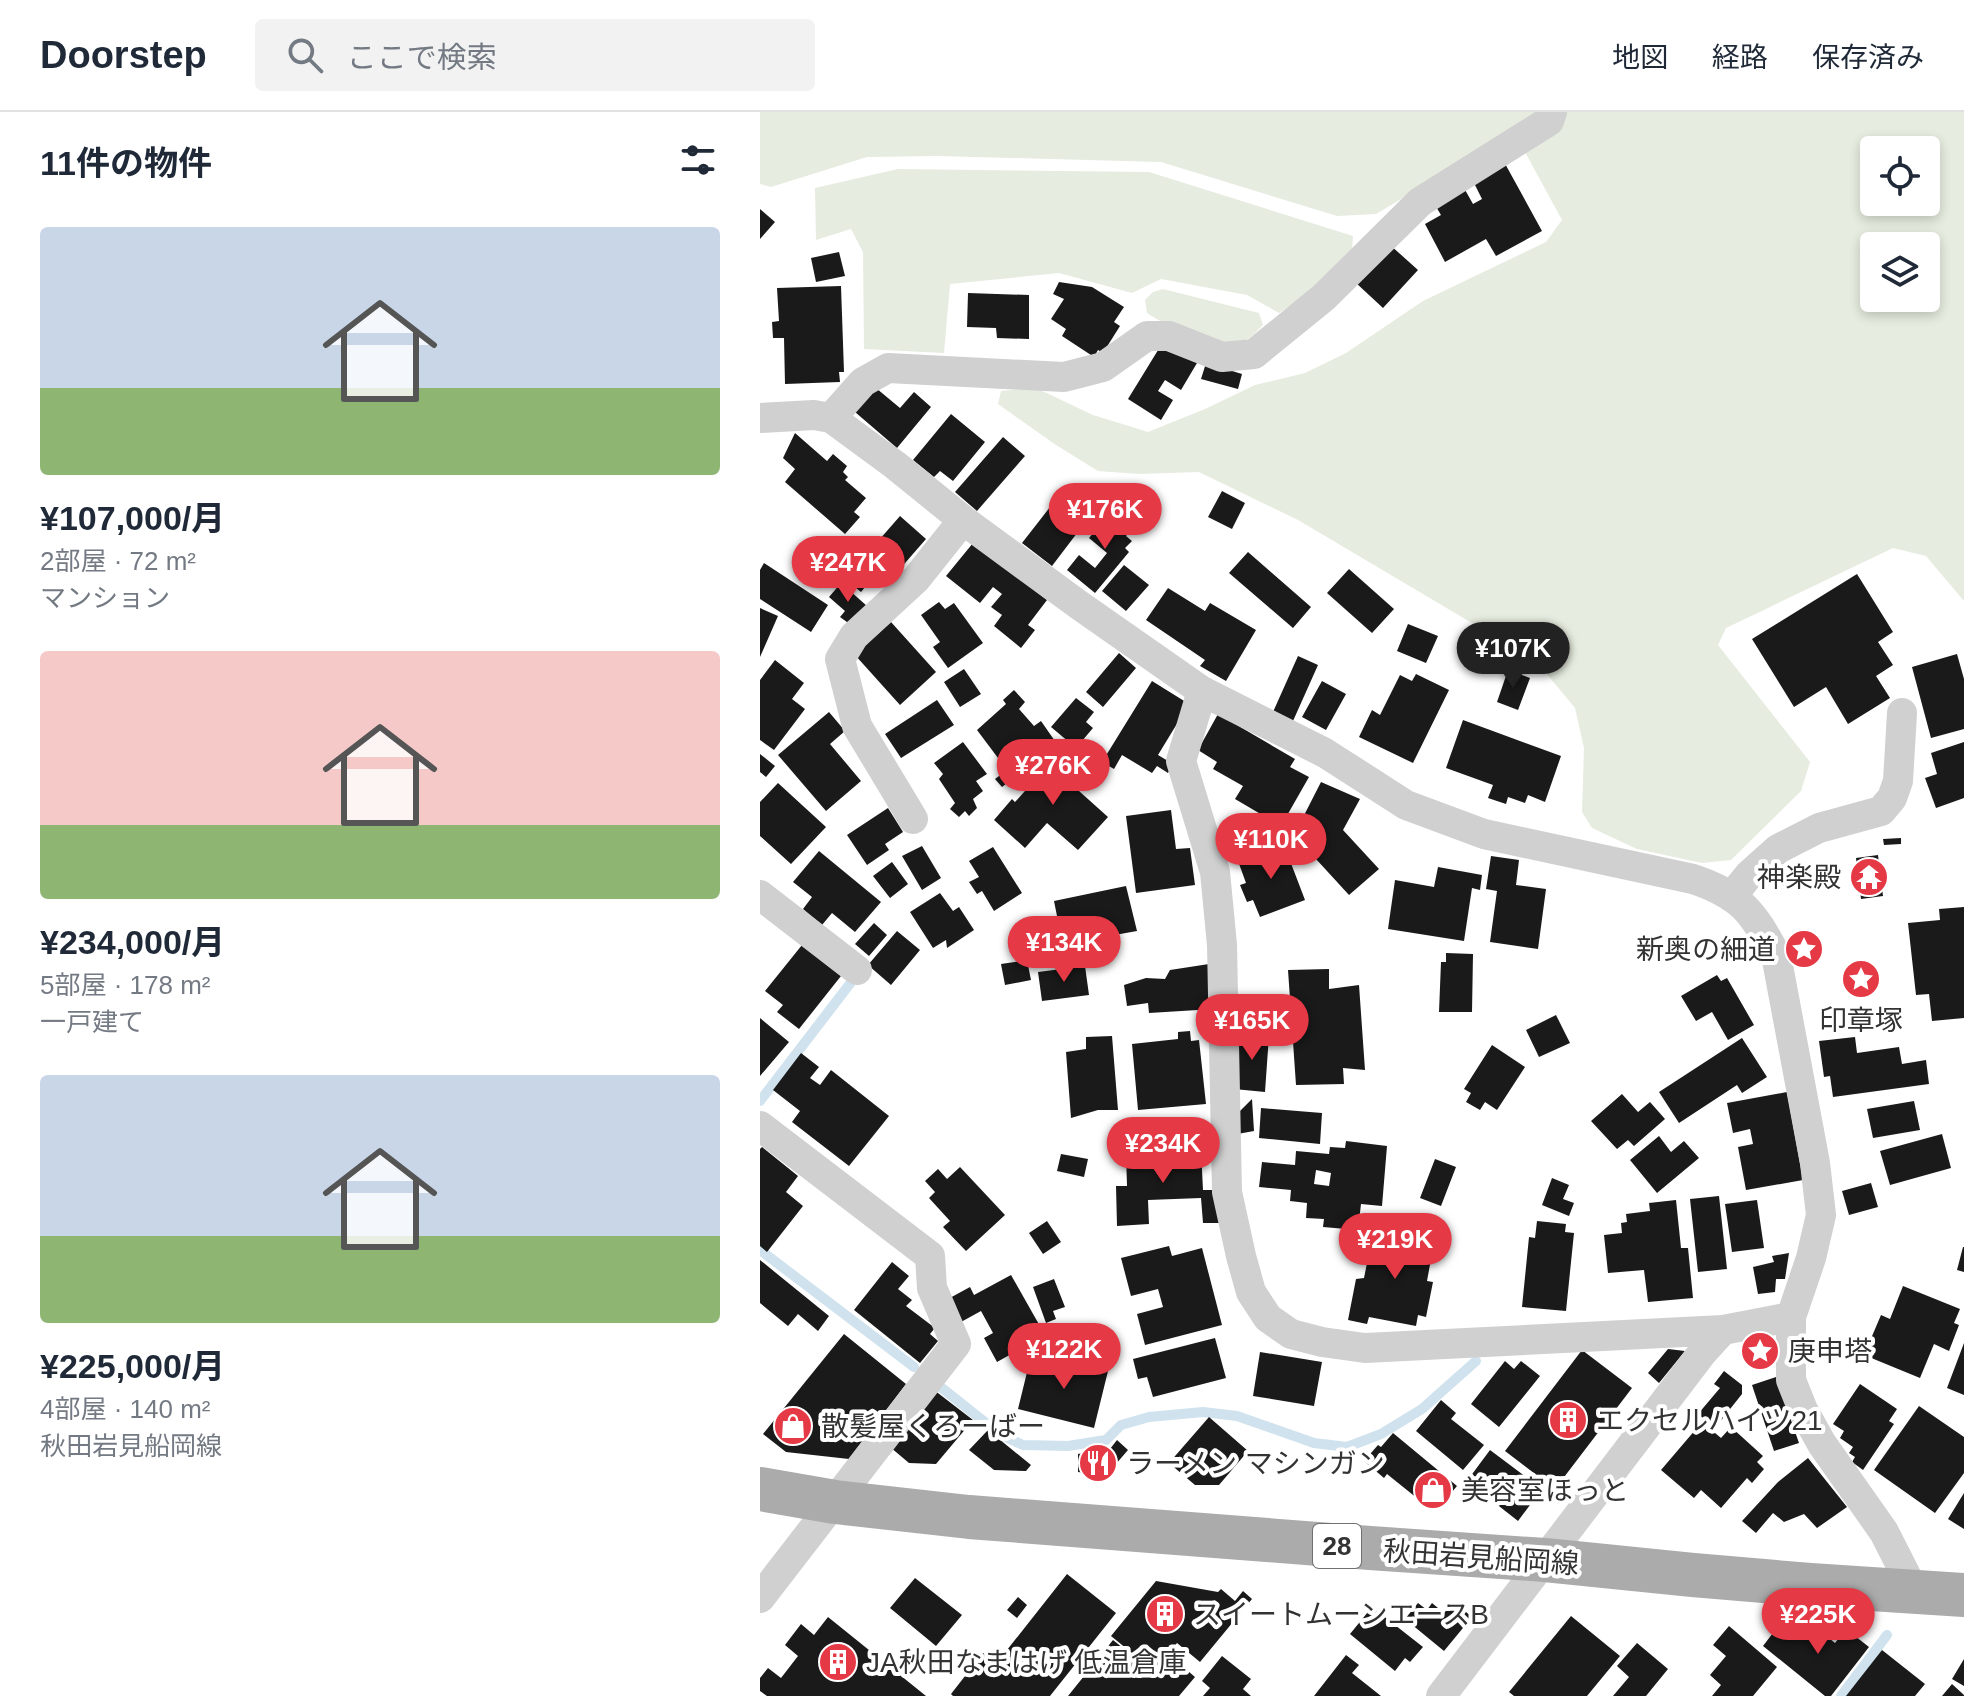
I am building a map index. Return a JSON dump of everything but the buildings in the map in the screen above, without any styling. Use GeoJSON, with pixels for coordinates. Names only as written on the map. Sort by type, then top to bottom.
{"type":"FeatureCollection","features":[{"type":"Feature","properties":{"kind":"main road","name":"秋田岩見船岡線"},"geometry":{"type":"LineString","coordinates":[[760,1489],[835,1502],[969,1517],[1964,1595]]}},
{"type":"Feature","properties":{"kind":"street"},"geometry":{"type":"LineString","coordinates":[[831,418],[863,382],[888,368],[1064,377],[1103,367],[1147,336],[1169,336],[1222,357],[1254,354],[1324,297],[1420,202],[1549,121],[1552,112]]}},
{"type":"Feature","properties":{"kind":"street"},"geometry":{"type":"LineString","coordinates":[[760,418],[814,415],[831,418],[963,520],[1202,691],[1325,753],[1406,805],[1484,834],[1693,879],[1717,887],[1742,905],[1760,925],[1776,955],[1815,1163],[1821,1215],[1811,1258],[1791,1317],[1791,1380],[1822,1444],[1884,1532],[1914,1591]]}},
{"type":"Feature","properties":{"kind":"street"},"geometry":{"type":"LineString","coordinates":[[913,819],[857,726],[840,659],[854,636],[916,579],[963,520]]}},
{"type":"Feature","properties":{"kind":"street"},"geometry":{"type":"LineString","coordinates":[[1202,691],[1181,761],[1215,872],[1222,945],[1227,1192],[1251,1292],[1268,1318],[1291,1334],[1365,1348],[1723,1330],[1791,1317]]}},
{"type":"Feature","properties":{"kind":"street"},"geometry":{"type":"LineString","coordinates":[[1731,897],[1749,875],[1778,849],[1819,828],[1881,811],[1892,798],[1898,781],[1902,713]]}},
{"type":"Feature","properties":{"kind":"street"},"geometry":{"type":"LineString","coordinates":[[760,895],[857,970]]}},
{"type":"Feature","properties":{"kind":"street"},"geometry":{"type":"LineString","coordinates":[[760,1126],[930,1256],[932,1288],[956,1344],[760,1598]]}},
{"type":"Feature","properties":{"kind":"street"},"geometry":{"type":"LineString","coordinates":[[1441,1696],[1702,1353],[1723,1330]]}},
{"type":"Feature","properties":{"kind":"shaded area"},"geometry":{"type":"Polygon","coordinates":[[[760,112],[1964,112],[1964,601],[1926,556],[1893,548],[1726,628],[1718,645],[1810,762],[1801,791],[1731,860],[1702,863],[1637,849],[1592,828],[1582,812],[1584,748],[1575,708],[1536,661],[1298,520],[1199,472],[1139,474],[1098,471],[998,404],[1001,391],[1036,388],[1093,415],[1148,432],[1255,385],[1305,373],[1346,353],[1423,301],[1546,242],[1562,220],[1525,152],[1470,158],[1376,214],[1337,216],[1161,162],[867,157],[771,187],[760,184],[760,112]]]}},
{"type":"Feature","properties":{"kind":"shaded area"},"geometry":{"type":"Polygon","coordinates":[[[898,169],[1149,172],[1353,236],[1352,252],[1322,284],[1279,313],[1247,295],[1161,279],[1132,293],[1059,273],[950,284],[944,353],[864,349],[863,252],[851,229],[816,240],[815,188],[898,169]]]}},
{"type":"Feature","properties":{"kind":"shaded area"},"geometry":{"type":"Polygon","coordinates":[[[1163,289],[1259,313],[1263,325],[1246,340],[1232,343],[1193,336],[1147,313],[1145,300],[1153,292],[1163,289]]]}},
{"type":"Feature","properties":{"kind":"waterway"},"geometry":{"type":"LineString","coordinates":[[760,1101],[852,981]]}},
{"type":"Feature","properties":{"kind":"waterway"},"geometry":{"type":"LineString","coordinates":[[760,1250],[914,1367]]}},
{"type":"Feature","properties":{"kind":"waterway"},"geometry":{"type":"LineString","coordinates":[[938,1385],[1001,1435],[1023,1445],[1068,1446],[1106,1440],[1121,1425],[1149,1417],[1203,1412],[1237,1416],[1314,1443],[1347,1447],[1381,1434],[1422,1409],[1476,1361]]}},
{"type":"Feature","properties":{"kind":"waterway"},"geometry":{"type":"LineString","coordinates":[[1841,1696],[1887,1635]]}},
{"type":"Feature","properties":{"kind":"place","name":"神楽殿"},"geometry":{"type":"Point","coordinates":[1869,877]}},
{"type":"Feature","properties":{"kind":"place","name":"新奥の細道"},"geometry":{"type":"Point","coordinates":[1804,949]}},
{"type":"Feature","properties":{"kind":"place","name":"印章塚"},"geometry":{"type":"Point","coordinates":[1861,979]}},
{"type":"Feature","properties":{"kind":"place","name":"庚申塔"},"geometry":{"type":"Point","coordinates":[1760,1351]}},
{"type":"Feature","properties":{"kind":"place","name":"エクセルハイツ21"},"geometry":{"type":"Point","coordinates":[1568,1420]}},
{"type":"Feature","properties":{"kind":"place","name":"散髪屋くろーばー"},"geometry":{"type":"Point","coordinates":[793,1426]}},
{"type":"Feature","properties":{"kind":"place","name":"ラーメン マシンガン"},"geometry":{"type":"Point","coordinates":[1098,1463]}},
{"type":"Feature","properties":{"kind":"place","name":"美容室ほっと"},"geometry":{"type":"Point","coordinates":[1433,1490]}},
{"type":"Feature","properties":{"kind":"place","name":"スイートムーンエースB"},"geometry":{"type":"Point","coordinates":[1165,1614]}},
{"type":"Feature","properties":{"kind":"place","name":"JA秋田なまはげ 低温倉庫"},"geometry":{"type":"Point","coordinates":[838,1662]}}]}
